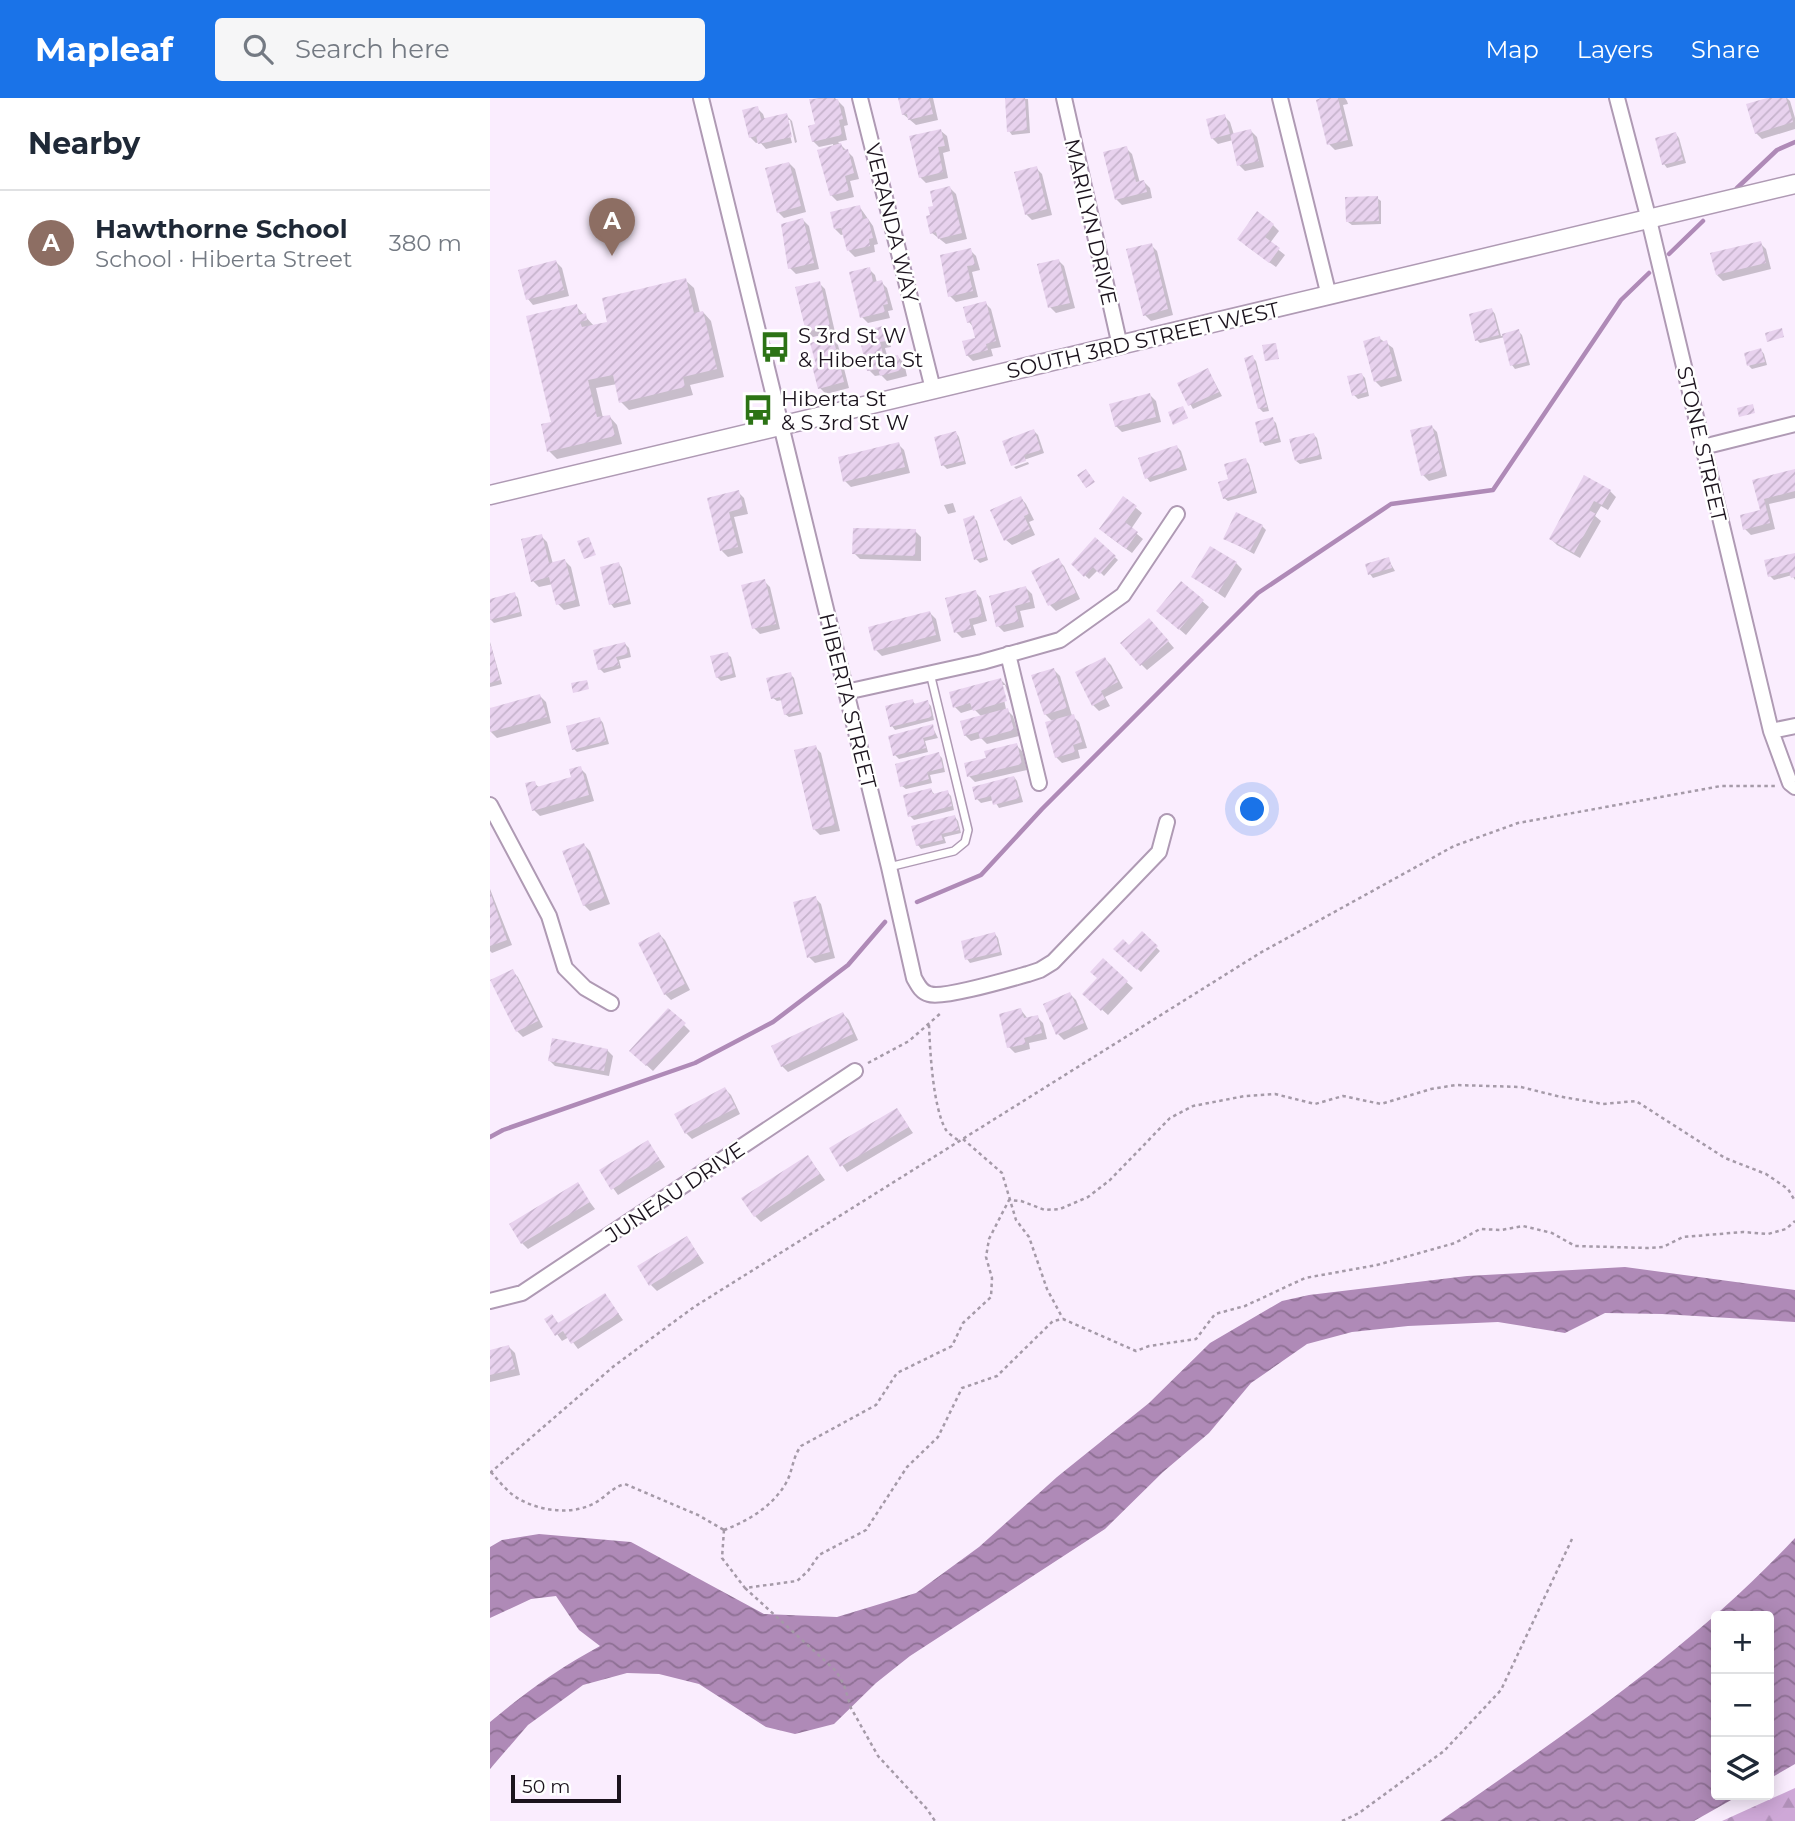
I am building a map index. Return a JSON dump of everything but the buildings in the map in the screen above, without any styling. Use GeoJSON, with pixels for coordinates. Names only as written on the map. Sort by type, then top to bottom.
{"type":"FeatureCollection","features":[{"type":"Feature","properties":{"kind":"street","name":"HIBERTA STREET"},"geometry":{"type":"LineString","coordinates":[[701,98],[914,978],[922,991],[937,995],[1028,974],[1053,962],[1159,852],[1167,822]]}},
{"type":"Feature","properties":{"kind":"street","name":"VERANDA WAY"},"geometry":{"type":"LineString","coordinates":[[860,98],[933,389]]}},
{"type":"Feature","properties":{"kind":"street","name":"MARILYN DRIVE"},"geometry":{"type":"LineString","coordinates":[[1064,98],[1120,346]]}},
{"type":"Feature","properties":{"kind":"street"},"geometry":{"type":"LineString","coordinates":[[1280,98],[1329,296]]}},
{"type":"Feature","properties":{"kind":"street","name":"STONE STREET"},"geometry":{"type":"LineString","coordinates":[[1617,98],[1649,220],[1770,731],[1792,785]]}},
{"type":"Feature","properties":{"kind":"street","name":"SOUTH 3RD STREET WEST"},"geometry":{"type":"LineString","coordinates":[[490,495],[1795,184]]}},
{"type":"Feature","properties":{"kind":"street"},"geometry":{"type":"LineString","coordinates":[[1703,447],[1795,424]]}},
{"type":"Feature","properties":{"kind":"street"},"geometry":{"type":"LineString","coordinates":[[846,692],[1060,640],[1123,595],[1177,514]]}},
{"type":"Feature","properties":{"kind":"street"},"geometry":{"type":"LineString","coordinates":[[1008,654],[1039,783]]}},
{"type":"Feature","properties":{"kind":"street"},"geometry":{"type":"LineString","coordinates":[[1770,731],[1795,726]]}},
{"type":"Feature","properties":{"kind":"street"},"geometry":{"type":"LineString","coordinates":[[490,805],[496,831],[549,916],[565,968],[585,988],[611,1003]]}},
{"type":"Feature","properties":{"kind":"street","name":"JUNEAU DRIVE"},"geometry":{"type":"LineString","coordinates":[[490,1301],[522,1293],[855,1071]]}},
{"type":"Feature","properties":{"kind":"lane"},"geometry":{"type":"LineString","coordinates":[[889,867],[954,851],[965,842],[968,830],[930,673]]}},
{"type":"Feature","properties":{"kind":"path"},"geometry":{"type":"LineString","coordinates":[[724,1531],[698,1515],[625,1484],[615,1486],[592,1504],[568,1512],[540,1507],[517,1498],[490,1472],[614,1366],[694,1307],[1260,953],[1454,846],[1518,823],[1721,786],[1768,788],[1792,785]]}},
{"type":"Feature","properties":{"kind":"path"},"geometry":{"type":"LineString","coordinates":[[855,1071],[909,1041],[942,1012]]}},
{"type":"Feature","properties":{"kind":"path"},"geometry":{"type":"LineString","coordinates":[[929,1025],[931,1066],[947,1131],[1002,1173],[1016,1220],[1029,1237],[1047,1289],[1063,1319]]}},
{"type":"Feature","properties":{"kind":"path"},"geometry":{"type":"LineString","coordinates":[[1009,1200],[1021,1201],[1045,1210],[1060,1209],[1088,1197],[1110,1180],[1170,1118],[1193,1106],[1245,1096],[1275,1094],[1315,1104],[1343,1097],[1381,1104],[1431,1089],[1456,1085],[1521,1087],[1603,1104],[1636,1101],[1725,1158],[1766,1174],[1788,1189],[1795,1201]]}},
{"type":"Feature","properties":{"kind":"path"},"geometry":{"type":"LineString","coordinates":[[724,1531],[743,1523],[763,1509],[787,1482],[794,1455],[801,1446],[876,1405],[897,1373],[952,1346],[963,1323],[991,1297],[992,1278],[986,1257],[989,1239],[1009,1200]]}},
{"type":"Feature","properties":{"kind":"path"},"geometry":{"type":"LineString","coordinates":[[745,1588],[797,1581],[819,1555],[866,1530],[907,1467],[938,1437],[962,1388],[997,1376],[1053,1321],[1063,1319],[1136,1351],[1149,1346],[1196,1339],[1215,1314],[1245,1306],[1305,1278],[1377,1265],[1455,1242],[1480,1229],[1501,1230],[1523,1226],[1552,1233],[1575,1246],[1648,1248],[1663,1247],[1683,1237],[1744,1232],[1768,1234],[1786,1229],[1795,1221]]}},
{"type":"Feature","properties":{"kind":"path"},"geometry":{"type":"LineString","coordinates":[[724,1531],[722,1558],[745,1588],[836,1671],[851,1707],[878,1756],[935,1821]]}},
{"type":"Feature","properties":{"kind":"path"},"geometry":{"type":"LineString","coordinates":[[1342,1821],[1359,1813],[1444,1751],[1501,1690],[1572,1539]]}},
{"type":"Feature","properties":{"kind":"green space"},"geometry":{"type":"Polygon","coordinates":[[[1795,1788],[1795,1821],[1722,1821],[1774,1800],[1774,1797],[1795,1788]]]}},
{"type":"Feature","properties":{"kind":"water"},"geometry":{"type":"Polygon","coordinates":[[[1625,1267],[1795,1290],[1795,1322],[1605,1313],[1565,1333],[1498,1322],[1408,1326],[1352,1332],[1307,1344],[1251,1383],[1209,1433],[1163,1472],[1105,1529],[910,1656],[876,1683],[834,1724],[795,1734],[766,1727],[699,1684],[659,1674],[627,1673],[583,1685],[528,1725],[490,1769],[490,1722],[543,1681],[600,1646],[579,1630],[556,1596],[531,1599],[490,1618],[490,1547],[502,1540],[539,1534],[631,1542],[764,1614],[837,1617],[916,1593],[979,1547],[1057,1477],[1149,1403],[1210,1343],[1282,1301],[1309,1295],[1467,1276],[1625,1267]]]}},
{"type":"Feature","properties":{"kind":"water"},"geometry":{"type":"Polygon","coordinates":[[[1795,1538],[1795,1764],[1774,1776],[1774,1611],[1720,1611],[1795,1538]]]}},
{"type":"Feature","properties":{"kind":"water"},"geometry":{"type":"Polygon","coordinates":[[[1711,1619],[1711,1800],[1731,1800],[1694,1821],[1440,1821],[1579,1723],[1671,1653],[1711,1619]]]}},
{"type":"Feature","properties":{"kind":"waterway"},"geometry":{"type":"LineString","coordinates":[[1737,188],[1777,150],[1795,142]]}},
{"type":"Feature","properties":{"kind":"waterway"},"geometry":{"type":"LineString","coordinates":[[1669,254],[1703,221]]}},
{"type":"Feature","properties":{"kind":"waterway"},"geometry":{"type":"LineString","coordinates":[[917,902],[981,875],[1042,809],[1258,593],[1391,504],[1493,490],[1621,300],[1649,273]]}},
{"type":"Feature","properties":{"kind":"waterway"},"geometry":{"type":"LineString","coordinates":[[490,1137],[503,1130],[695,1063],[773,1022],[848,965],[885,922]]}},
{"type":"Feature","properties":{"kind":"place","name":"Hawthorne School"},"geometry":{"type":"Point","coordinates":[612,256]}},
{"type":"Feature","properties":{"kind":"place","name":"S 3rd St W & Hiberta St"},"geometry":{"type":"Point","coordinates":[775,347]}},
{"type":"Feature","properties":{"kind":"place","name":"Hiberta St & S 3rd St W"},"geometry":{"type":"Point","coordinates":[758,410]}}]}
